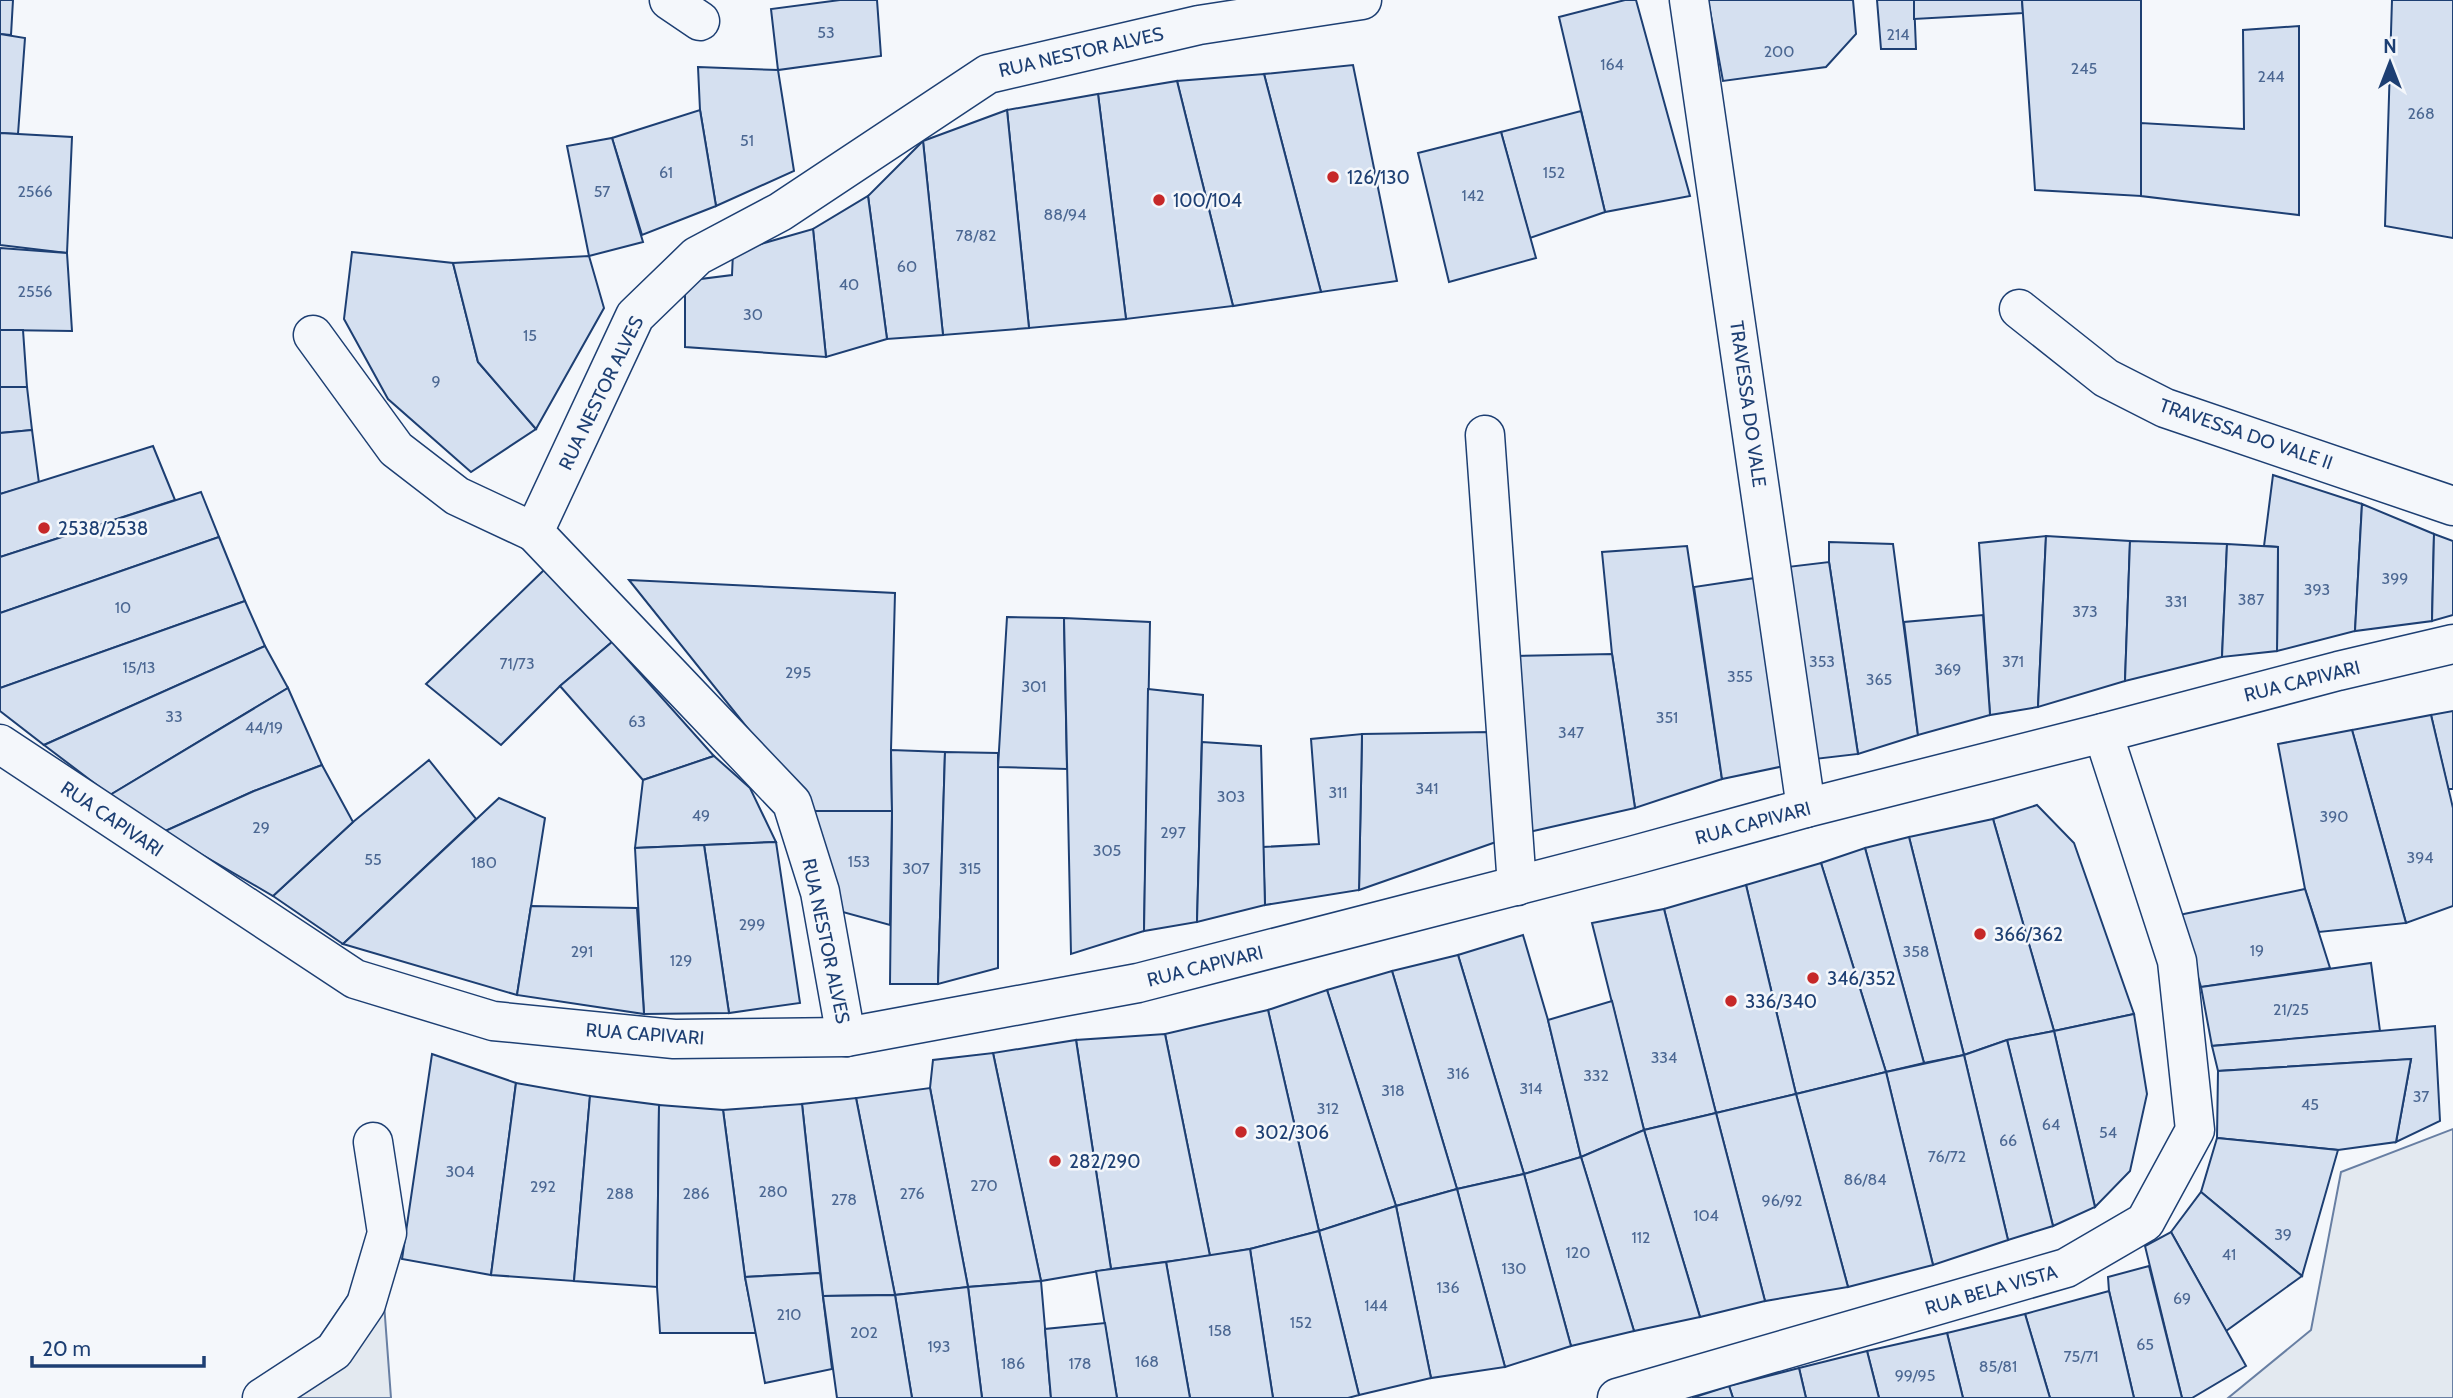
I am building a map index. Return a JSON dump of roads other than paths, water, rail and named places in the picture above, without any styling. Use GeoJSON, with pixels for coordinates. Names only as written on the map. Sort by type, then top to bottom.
{"type":"FeatureCollection","features":[{"type":"Feature","properties":{"kind":"street","name":"RUA NESTOR ALVES"},"geometry":{"type":"LineString","coordinates":[[846,1037],[820,892],[792,803],[534,532],[635,316],[697,256],[780,212],[988,74],[1199,25],[1362,0]]}},
{"type":"Feature","properties":{"kind":"street","name":"TRAVESSA DO VALE"},"geometry":{"type":"LineString","coordinates":[[1689,0],[1806,808]]}},
{"type":"Feature","properties":{"kind":"street","name":"TRAVESSA DO VALE II"},"geometry":{"type":"LineString","coordinates":[[2019,309],[2106,378],[2165,408],[2453,506]]}},
{"type":"Feature","properties":{"kind":"street"},"geometry":{"type":"LineString","coordinates":[[313,335],[396,449],[457,496],[534,532]]}},
{"type":"Feature","properties":{"kind":"street"},"geometry":{"type":"LineString","coordinates":[[1485,435],[1517,886]]}},
{"type":"Feature","properties":{"kind":"street","name":"RUA CAPIVARI"},"geometry":{"type":"LineString","coordinates":[[0,744],[355,979],[493,1021],[674,1040],[846,1037],[1138,983],[1517,886],[1806,808],[2453,644]]}},
{"type":"Feature","properties":{"kind":"street","name":"RUA BELA VISTA"},"geometry":{"type":"LineString","coordinates":[[1617,1398],[2066,1268],[2145,1222],[2195,1130],[2177,961],[2103,733]]}},
{"type":"Feature","properties":{"kind":"street"},"geometry":{"type":"LineString","coordinates":[[262,1398],[334,1350],[366,1304],[387,1233],[373,1142]]}},
{"type":"Feature","properties":{"kind":"place","name":"126/130"},"geometry":{"type":"Point","coordinates":[1333,177]}},
{"type":"Feature","properties":{"kind":"place","name":"100/104"},"geometry":{"type":"Point","coordinates":[1159,200]}},
{"type":"Feature","properties":{"kind":"place","name":"2538/2538"},"geometry":{"type":"Point","coordinates":[44,528]}},
{"type":"Feature","properties":{"kind":"place","name":"366/362"},"geometry":{"type":"Point","coordinates":[1980,934]}},
{"type":"Feature","properties":{"kind":"place","name":"346/352"},"geometry":{"type":"Point","coordinates":[1813,978]}},
{"type":"Feature","properties":{"kind":"place","name":"336/340"},"geometry":{"type":"Point","coordinates":[1731,1001]}},
{"type":"Feature","properties":{"kind":"place","name":"302/306"},"geometry":{"type":"Point","coordinates":[1241,1132]}},
{"type":"Feature","properties":{"kind":"place","name":"282/290"},"geometry":{"type":"Point","coordinates":[1055,1161]}}]}
